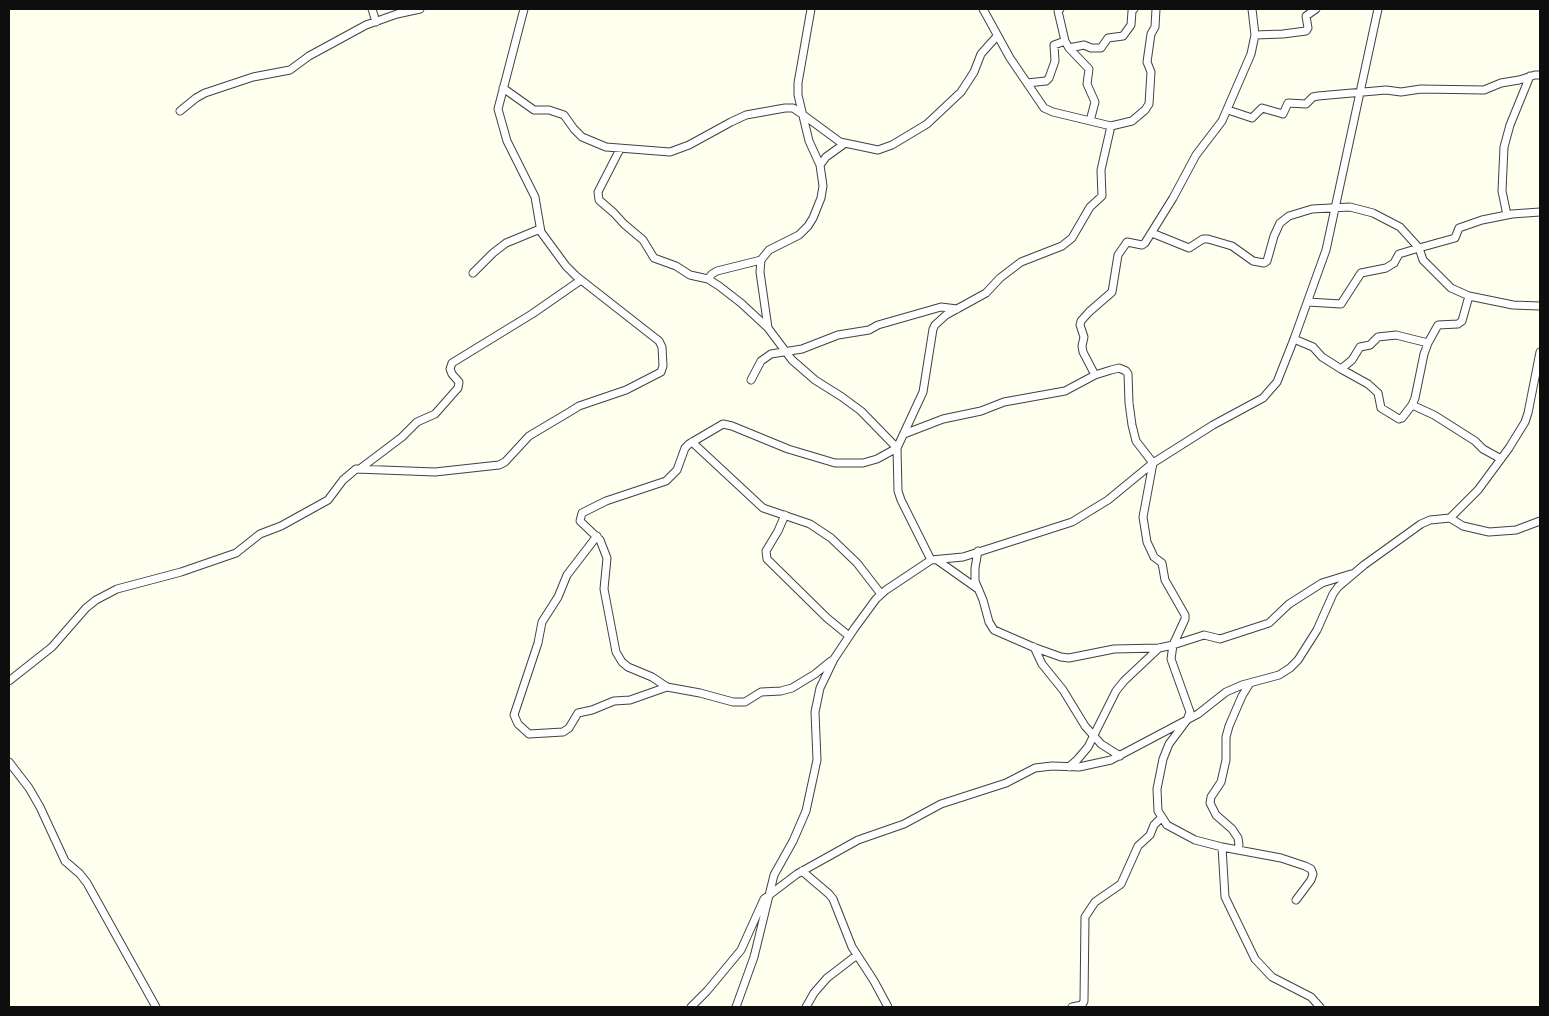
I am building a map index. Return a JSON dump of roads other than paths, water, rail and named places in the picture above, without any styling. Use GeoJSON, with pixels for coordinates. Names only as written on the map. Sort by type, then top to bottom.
{"type":"FeatureCollection","features":[{"type":"Feature","properties":{"kind":"street"},"geometry":{"type":"LineString","coordinates":[[372,9],[376,22]]}},
{"type":"Feature","properties":{"kind":"street"},"geometry":{"type":"LineString","coordinates":[[180,111],[196,98],[234,82],[254,76],[290,70],[366,25],[420,9]]}},
{"type":"Feature","properties":{"kind":"street"},"geometry":{"type":"LineString","coordinates":[[360,468],[435,472],[499,465],[505,462],[532,433],[542,429],[578,406],[626,390],[661,372],[663,366],[662,347],[659,341],[566,266],[540,229],[535,197],[507,141],[498,109],[524,9]]}},
{"type":"Feature","properties":{"kind":"street"},"geometry":{"type":"LineString","coordinates":[[768,328],[760,272],[761,260],[769,250],[798,236],[813,218],[821,198],[823,186],[820,165],[809,141],[798,95],[798,83],[810,9]]}},
{"type":"Feature","properties":{"kind":"street"},"geometry":{"type":"LineString","coordinates":[[983,9],[997,36],[1042,106],[1046,109],[1111,126],[1132,121],[1145,110],[1148,104],[1151,72],[1147,62],[1151,34],[1155,27],[1156,9]]}},
{"type":"Feature","properties":{"kind":"street"},"geometry":{"type":"LineString","coordinates":[[1058,9],[1067,44],[1089,69],[1087,84],[1095,102],[1090,120]]}},
{"type":"Feature","properties":{"kind":"street"},"geometry":{"type":"LineString","coordinates":[[1096,376],[1083,352],[1084,337],[1081,321],[1112,292],[1118,255],[1127,242],[1144,244],[1193,161],[1219,126],[1228,110],[1251,54],[1254,35],[1252,9]]}},
{"type":"Feature","properties":{"kind":"street"},"geometry":{"type":"LineString","coordinates":[[1254,35],[1306,31],[1308,28],[1306,16],[1316,9]]}},
{"type":"Feature","properties":{"kind":"street"},"geometry":{"type":"LineString","coordinates":[[736,1007],[754,957],[768,896],[777,868],[793,841],[806,811],[816,760],[815,720],[818,693],[834,659],[881,594],[934,560],[963,557],[1072,522],[1108,500],[1153,463],[1213,425],[1263,398],[1277,382],[1326,250],[1378,9]]}},
{"type":"Feature","properties":{"kind":"street"},"geometry":{"type":"LineString","coordinates":[[1027,83],[1048,80],[1055,64],[1054,45],[1084,45],[1090,48],[1101,48],[1108,38],[1123,36],[1131,23],[1132,10]]}},
{"type":"Feature","properties":{"kind":"street"},"geometry":{"type":"LineString","coordinates":[[503,88],[534,110],[549,110],[564,115],[582,137],[598,144],[620,149],[670,152],[689,145],[746,115],[793,108],[844,144],[878,150],[892,145],[927,124],[963,90],[981,54],[997,36]]}},
{"type":"Feature","properties":{"kind":"street"},"geometry":{"type":"LineString","coordinates":[[1228,110],[1252,118],[1263,108],[1283,114],[1288,103],[1306,104],[1315,96],[1388,90],[1403,92],[1421,89],[1484,90],[1501,83],[1520,80],[1530,76],[1540,76]]}},
{"type":"Feature","properties":{"kind":"street"},"geometry":{"type":"LineString","coordinates":[[1507,215],[1502,190],[1504,147],[1510,125],[1530,76]]}},
{"type":"Feature","properties":{"kind":"street"},"geometry":{"type":"LineString","coordinates":[[978,589],[934,560],[901,500],[898,491],[897,448],[923,392],[935,325],[946,315],[982,295],[1021,262],[1062,246],[1072,238],[1090,207],[1102,197],[1102,170],[1111,126]]}},
{"type":"Feature","properties":{"kind":"street"},"geometry":{"type":"LineString","coordinates":[[820,165],[826,157],[844,144]]}},
{"type":"Feature","properties":{"kind":"street"},"geometry":{"type":"LineString","coordinates":[[620,149],[598,192],[599,200],[643,240],[654,258],[676,266],[693,276],[708,280],[741,303],[768,328],[784,351],[800,368],[861,411],[897,448]]}},
{"type":"Feature","properties":{"kind":"street"},"geometry":{"type":"LineString","coordinates":[[1152,233],[1189,248],[1203,239],[1208,239],[1232,246],[1253,261],[1264,263],[1267,261],[1274,236],[1284,220],[1305,211],[1359,208],[1400,227],[1419,248],[1423,260],[1448,286],[1469,296],[1513,305],[1540,306]]}},
{"type":"Feature","properties":{"kind":"street"},"geometry":{"type":"LineString","coordinates":[[1308,302],[1341,304],[1360,272],[1386,268],[1394,263],[1399,254],[1455,238],[1459,228],[1482,220],[1507,215],[1540,212]]}},
{"type":"Feature","properties":{"kind":"street"},"geometry":{"type":"LineString","coordinates":[[473,273],[506,243],[540,229]]}},
{"type":"Feature","properties":{"kind":"street"},"geometry":{"type":"LineString","coordinates":[[708,280],[717,271],[761,260]]}},
{"type":"Feature","properties":{"kind":"street"},"geometry":{"type":"LineString","coordinates":[[9,681],[52,647],[86,608],[96,600],[117,589],[181,572],[236,553],[260,534],[280,526],[328,500],[343,480],[351,473],[402,437],[417,422],[435,414],[458,388],[458,382],[450,369],[452,363],[532,314],[581,280]]}},
{"type":"Feature","properties":{"kind":"street"},"geometry":{"type":"LineString","coordinates":[[1294,339],[1314,347],[1322,357],[1368,384],[1378,393],[1381,408],[1399,419],[1402,418],[1412,405],[1415,398],[1424,354],[1438,325],[1458,324],[1462,321],[1469,296]]}},
{"type":"Feature","properties":{"kind":"street"},"geometry":{"type":"LineString","coordinates":[[751,380],[763,358],[769,355],[802,349],[838,335],[868,330],[878,325],[941,307],[958,309]]}},
{"type":"Feature","properties":{"kind":"street"},"geometry":{"type":"LineString","coordinates":[[1341,369],[1352,360],[1360,347],[1370,345],[1378,337],[1396,335],[1428,343]]}},
{"type":"Feature","properties":{"kind":"street"},"geometry":{"type":"LineString","coordinates":[[1450,518],[1478,490],[1501,459],[1527,417],[1540,352]]}},
{"type":"Feature","properties":{"kind":"street"},"geometry":{"type":"LineString","coordinates":[[904,434],[943,419],[981,411],[1004,402],[1065,391],[1096,376],[1119,368],[1126,371],[1128,374],[1132,425],[1136,441],[1153,463],[1143,517],[1147,542],[1154,557],[1162,564],[1166,583],[1185,614],[1185,619],[1173,646],[1171,659],[1190,712],[1187,720],[1169,744],[1163,759],[1156,789],[1158,811],[1167,825],[1195,840],[1296,862],[1310,869],[1312,874],[1311,880],[1296,900]]}},
{"type":"Feature","properties":{"kind":"street"},"geometry":{"type":"LineString","coordinates":[[1412,405],[1434,415],[1475,441],[1483,449],[1501,459]]}},
{"type":"Feature","properties":{"kind":"street"},"geometry":{"type":"LineString","coordinates":[[834,659],[815,674],[792,688],[785,691],[761,692],[745,702],[733,702],[667,687],[652,676],[628,667],[622,662],[616,652],[604,589],[607,558],[597,536],[580,521],[582,513],[606,501],[666,481],[677,470],[685,448],[723,424],[788,449],[835,463],[863,463],[877,459],[897,448]]}},
{"type":"Feature","properties":{"kind":"street"},"geometry":{"type":"LineString","coordinates":[[692,442],[763,508],[810,524],[830,538],[856,563],[881,594]]}},
{"type":"Feature","properties":{"kind":"street"},"geometry":{"type":"LineString","coordinates":[[785,515],[766,551],[767,559],[827,618],[849,636]]}},
{"type":"Feature","properties":{"kind":"street"},"geometry":{"type":"LineString","coordinates":[[691,1007],[741,950],[762,903],[768,896],[802,871],[858,840],[904,824],[941,804],[1006,783],[1035,768],[1085,766],[1120,756],[1203,711],[1219,696],[1250,682],[1279,675],[1298,660],[1317,630],[1338,587],[1355,572],[1421,524],[1430,520],[1450,518],[1463,526],[1489,532],[1516,530],[1540,521]]}},
{"type":"Feature","properties":{"kind":"street"},"geometry":{"type":"LineString","coordinates":[[597,536],[567,575],[558,598],[542,622],[538,643],[514,716],[515,720],[531,734],[563,732],[569,728],[578,713],[592,710],[614,701],[630,700],[667,687]]}},
{"type":"Feature","properties":{"kind":"street"},"geometry":{"type":"LineString","coordinates":[[978,551],[974,574],[989,622],[994,630],[1034,647],[1069,658],[1114,649],[1173,646],[1204,635],[1220,639],[1274,620],[1290,604],[1322,583],[1355,572]]}},
{"type":"Feature","properties":{"kind":"street"},"geometry":{"type":"LineString","coordinates":[[1034,647],[1042,664],[1063,690],[1085,726],[1101,744],[1120,756]]}},
{"type":"Feature","properties":{"kind":"street"},"geometry":{"type":"LineString","coordinates":[[1069,767],[1083,754],[1120,686],[1159,648]]}},
{"type":"Feature","properties":{"kind":"street"},"geometry":{"type":"LineString","coordinates":[[1237,850],[1239,845],[1238,838],[1232,829],[1216,815],[1210,803],[1211,797],[1221,782],[1226,760],[1226,737],[1229,726],[1250,682]]}},
{"type":"Feature","properties":{"kind":"street"},"geometry":{"type":"LineString","coordinates":[[9,762],[29,788],[40,807],[65,861],[87,883],[156,1007]]}},
{"type":"Feature","properties":{"kind":"street"},"geometry":{"type":"LineString","coordinates":[[1072,1007],[1082,1005],[1084,1000],[1085,917],[1095,902],[1121,884],[1138,846],[1150,834],[1154,825],[1161,818]]}},
{"type":"Feature","properties":{"kind":"street"},"geometry":{"type":"LineString","coordinates":[[1222,847],[1225,897],[1255,959],[1272,977],[1311,997],[1320,1007]]}},
{"type":"Feature","properties":{"kind":"street"},"geometry":{"type":"LineString","coordinates":[[802,871],[833,899],[849,940],[888,1007]]}},
{"type":"Feature","properties":{"kind":"street"},"geometry":{"type":"LineString","coordinates":[[806,1007],[814,993],[827,978],[857,955]]}}]}
